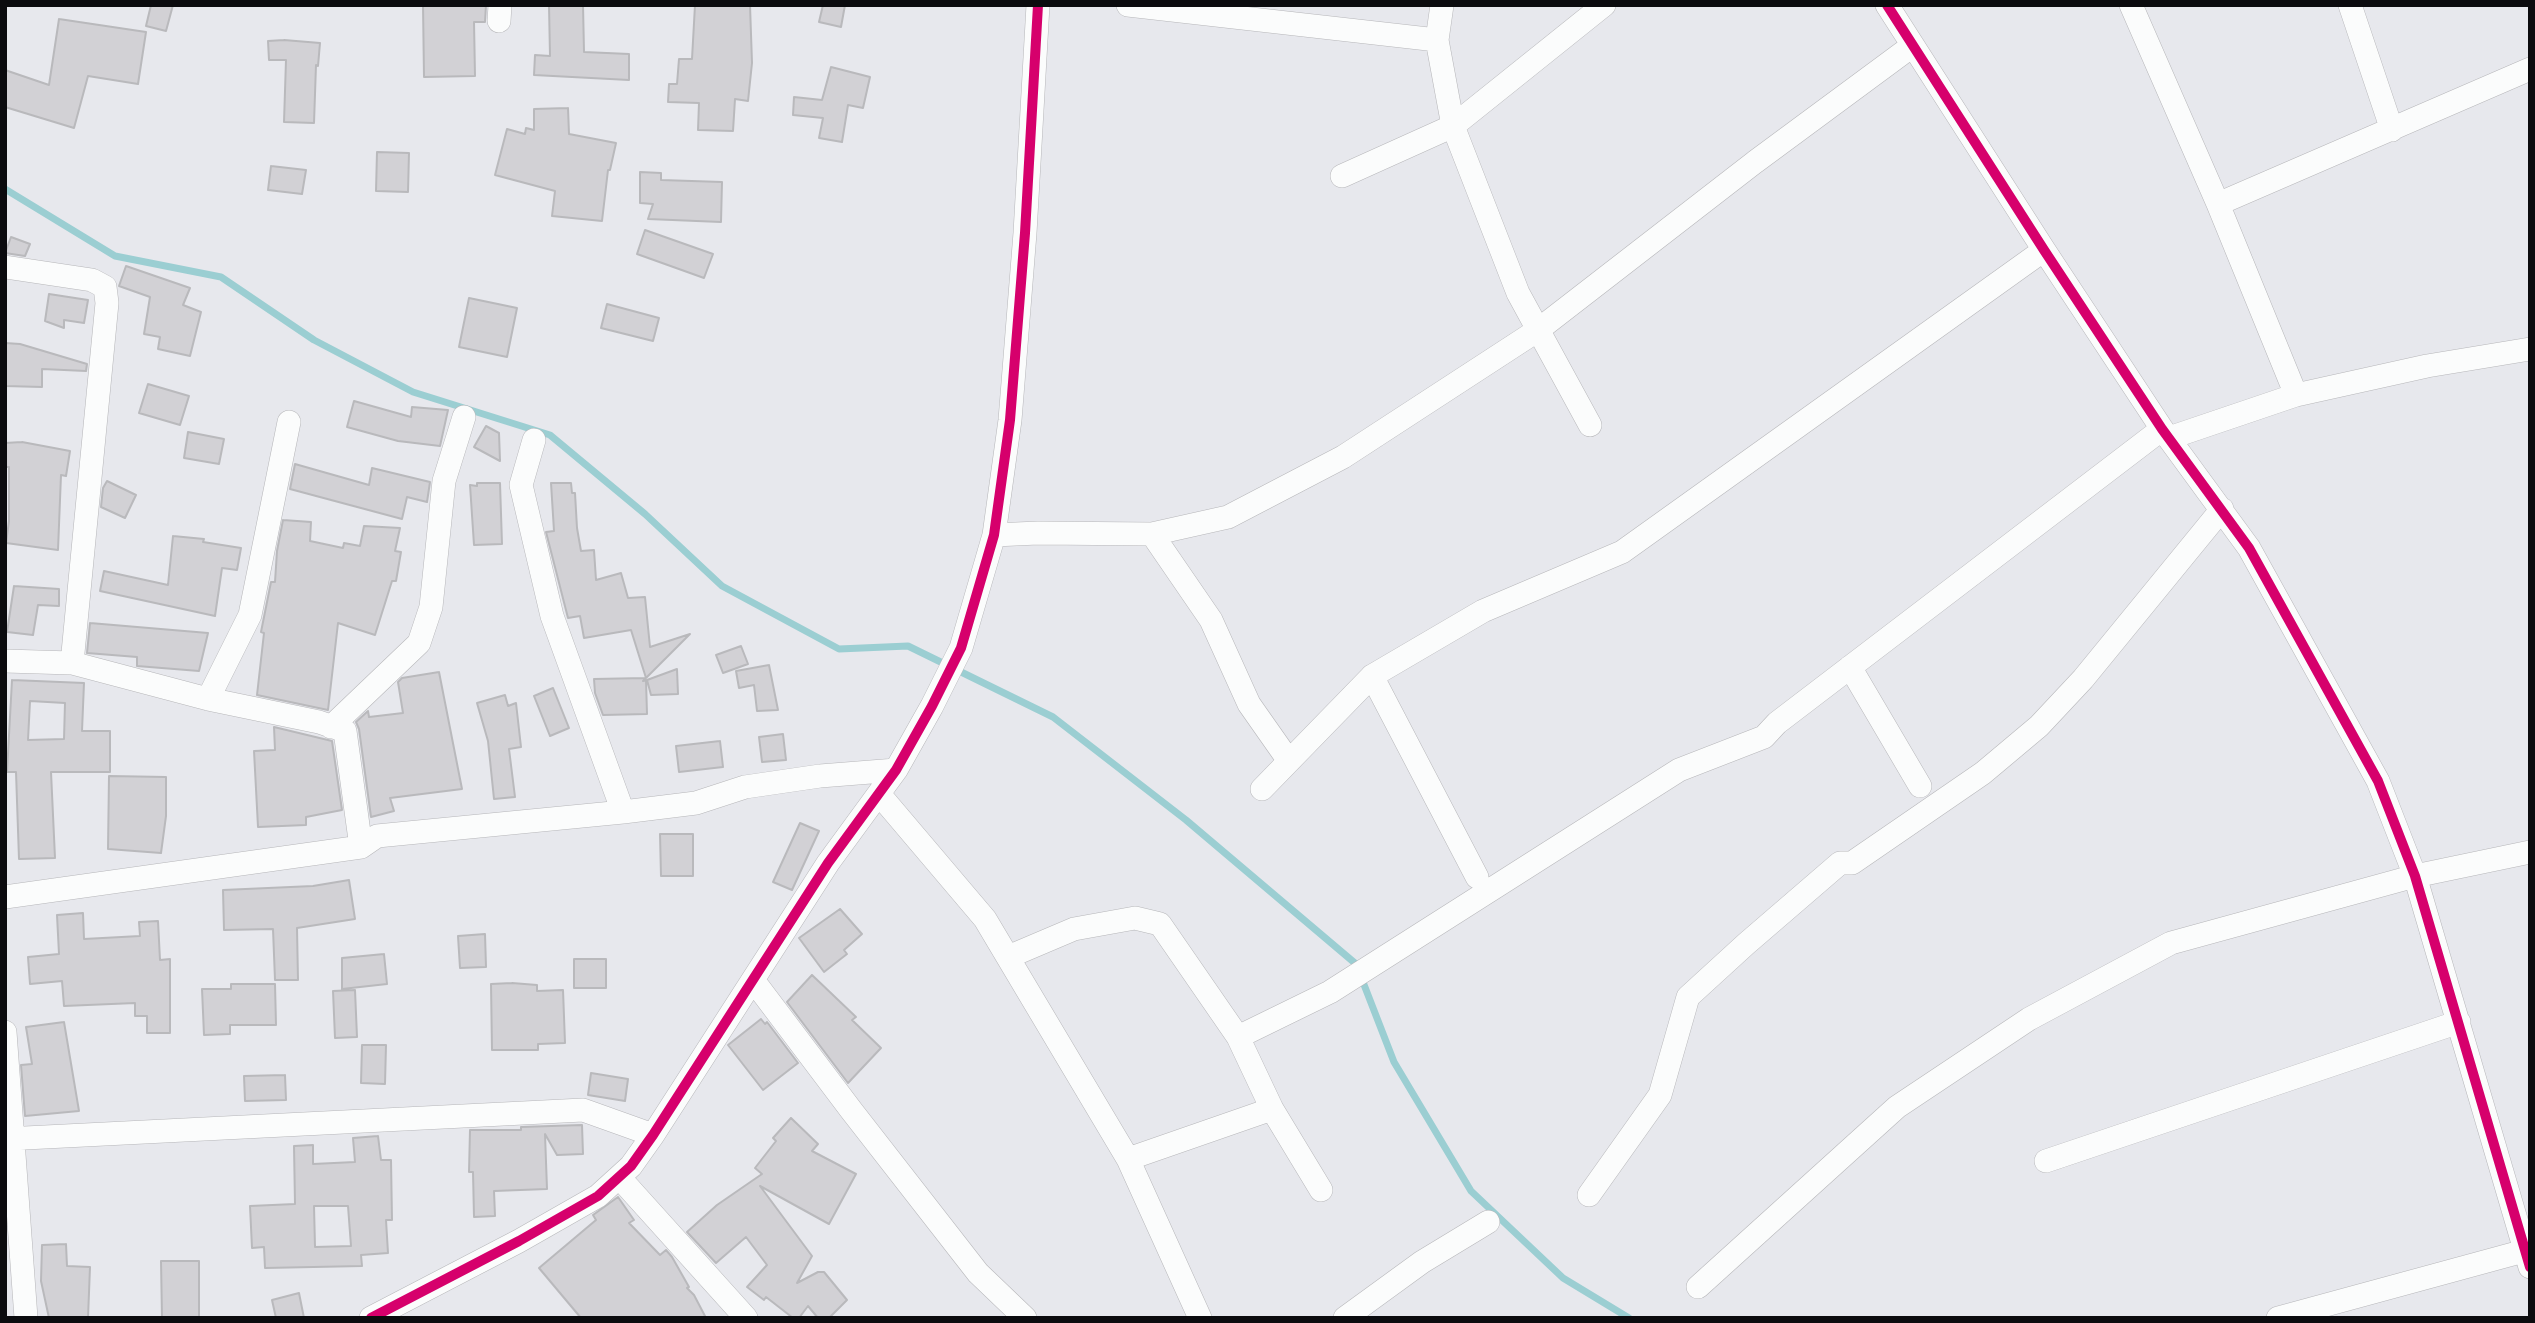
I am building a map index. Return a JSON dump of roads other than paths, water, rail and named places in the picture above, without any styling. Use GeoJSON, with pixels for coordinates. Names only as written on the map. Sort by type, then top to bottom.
{"type":"FeatureCollection","features":[{"type":"Feature","properties":{"kind":"street"},"geometry":{"type":"LineString","coordinates":[[371,1318],[519,1241],[598,1196],[631,1166],[828,863],[896,771],[932,706],[961,648],[994,535],[1010,419],[1025,233],[1038,5]]}},
{"type":"Feature","properties":{"kind":"street"},"geometry":{"type":"LineString","coordinates":[[1128,5],[1437,40]]}},
{"type":"Feature","properties":{"kind":"street"},"geometry":{"type":"LineString","coordinates":[[1442,5],[1437,40],[1453,126],[1518,293],[1590,425]]}},
{"type":"Feature","properties":{"kind":"street"},"geometry":{"type":"LineString","coordinates":[[1342,176],[1453,126],[1604,5]]}},
{"type":"Feature","properties":{"kind":"street"},"geometry":{"type":"LineString","coordinates":[[1887,5],[2165,434],[2249,548],[2378,781],[2415,876],[2459,1022],[2527,1259],[2278,1318]]}},
{"type":"Feature","properties":{"kind":"street"},"geometry":{"type":"LineString","coordinates":[[2131,5],[2218,204],[2296,395]]}},
{"type":"Feature","properties":{"kind":"street"},"geometry":{"type":"LineString","coordinates":[[2350,5],[2392,130]]}},
{"type":"Feature","properties":{"kind":"street"},"geometry":{"type":"LineString","coordinates":[[994,535],[1152,534],[1228,517],[1343,457],[1538,330],[1755,162],[1912,46]]}},
{"type":"Feature","properties":{"kind":"street"},"geometry":{"type":"LineString","coordinates":[[2218,204],[2530,69]]}},
{"type":"Feature","properties":{"kind":"street"},"geometry":{"type":"LineString","coordinates":[[1262,789],[1371,676],[1483,611],[1622,551],[2044,250]]}},
{"type":"Feature","properties":{"kind":"street"},"geometry":{"type":"LineString","coordinates":[[5,267],[92,280],[105,287],[107,303],[72,663]]}},
{"type":"Feature","properties":{"kind":"street"},"geometry":{"type":"LineString","coordinates":[[1238,1037],[1330,992],[1679,770],[1764,737],[1777,723],[1850,667],[2165,434],[2296,395],[2427,366],[2530,349]]}},
{"type":"Feature","properties":{"kind":"street"},"geometry":{"type":"LineString","coordinates":[[331,727],[419,643],[431,607],[444,481],[464,417]]}},
{"type":"Feature","properties":{"kind":"street"},"geometry":{"type":"LineString","coordinates":[[208,699],[250,615],[289,422]]}},
{"type":"Feature","properties":{"kind":"street"},"geometry":{"type":"LineString","coordinates":[[534,440],[521,485],[548,603],[623,813]]}},
{"type":"Feature","properties":{"kind":"street"},"geometry":{"type":"LineString","coordinates":[[1589,1195],[1660,1095],[1688,997],[1840,863],[1852,863],[1983,773],[2039,726],[2083,679],[2222,509]]}},
{"type":"Feature","properties":{"kind":"street"},"geometry":{"type":"LineString","coordinates":[[1152,534],[1211,620],[1249,704],[1289,761]]}},
{"type":"Feature","properties":{"kind":"street"},"geometry":{"type":"LineString","coordinates":[[5,661],[72,663],[345,731],[361,847]]}},
{"type":"Feature","properties":{"kind":"street"},"geometry":{"type":"LineString","coordinates":[[1850,667],[1920,786]]}},
{"type":"Feature","properties":{"kind":"street"},"geometry":{"type":"LineString","coordinates":[[1371,676],[1477,877]]}},
{"type":"Feature","properties":{"kind":"street"},"geometry":{"type":"LineString","coordinates":[[5,897],[361,847],[377,836],[623,813],[696,803],[758,786],[820,776],[896,771]]}},
{"type":"Feature","properties":{"kind":"street"},"geometry":{"type":"LineString","coordinates":[[879,793],[985,919],[1128,1159],[1200,1318]]}},
{"type":"Feature","properties":{"kind":"street"},"geometry":{"type":"LineString","coordinates":[[1698,1287],[1897,1107],[2029,1019],[2171,943],[2415,876],[2530,852]]}},
{"type":"Feature","properties":{"kind":"street"},"geometry":{"type":"LineString","coordinates":[[1008,957],[1074,929],[1135,918],[1160,924],[1238,1037],[1272,1109],[1321,1190]]}},
{"type":"Feature","properties":{"kind":"street"},"geometry":{"type":"LineString","coordinates":[[753,980],[978,1273],[1025,1318]]}},
{"type":"Feature","properties":{"kind":"street"},"geometry":{"type":"LineString","coordinates":[[2046,1161],[2459,1022]]}},
{"type":"Feature","properties":{"kind":"street"},"geometry":{"type":"LineString","coordinates":[[5,1032],[9,1139],[26,1318]]}},
{"type":"Feature","properties":{"kind":"street"},"geometry":{"type":"LineString","coordinates":[[1128,1159],[1272,1109]]}},
{"type":"Feature","properties":{"kind":"street"},"geometry":{"type":"LineString","coordinates":[[9,1139],[583,1110],[653,1135]]}},
{"type":"Feature","properties":{"kind":"street"},"geometry":{"type":"LineString","coordinates":[[619,1177],[746,1318]]}},
{"type":"Feature","properties":{"kind":"street"},"geometry":{"type":"LineString","coordinates":[[1345,1318],[1422,1262],[1488,1222]]}},
{"type":"Feature","properties":{"kind":"waterway"},"geometry":{"type":"LineString","coordinates":[[5,189],[115,256],[221,277],[314,340],[413,392],[550,435],[645,514],[722,586],[839,649],[908,646],[1053,717],[1186,820],[1356,964],[1394,1062],[1471,1191],[1563,1278],[1629,1318]]}}]}
